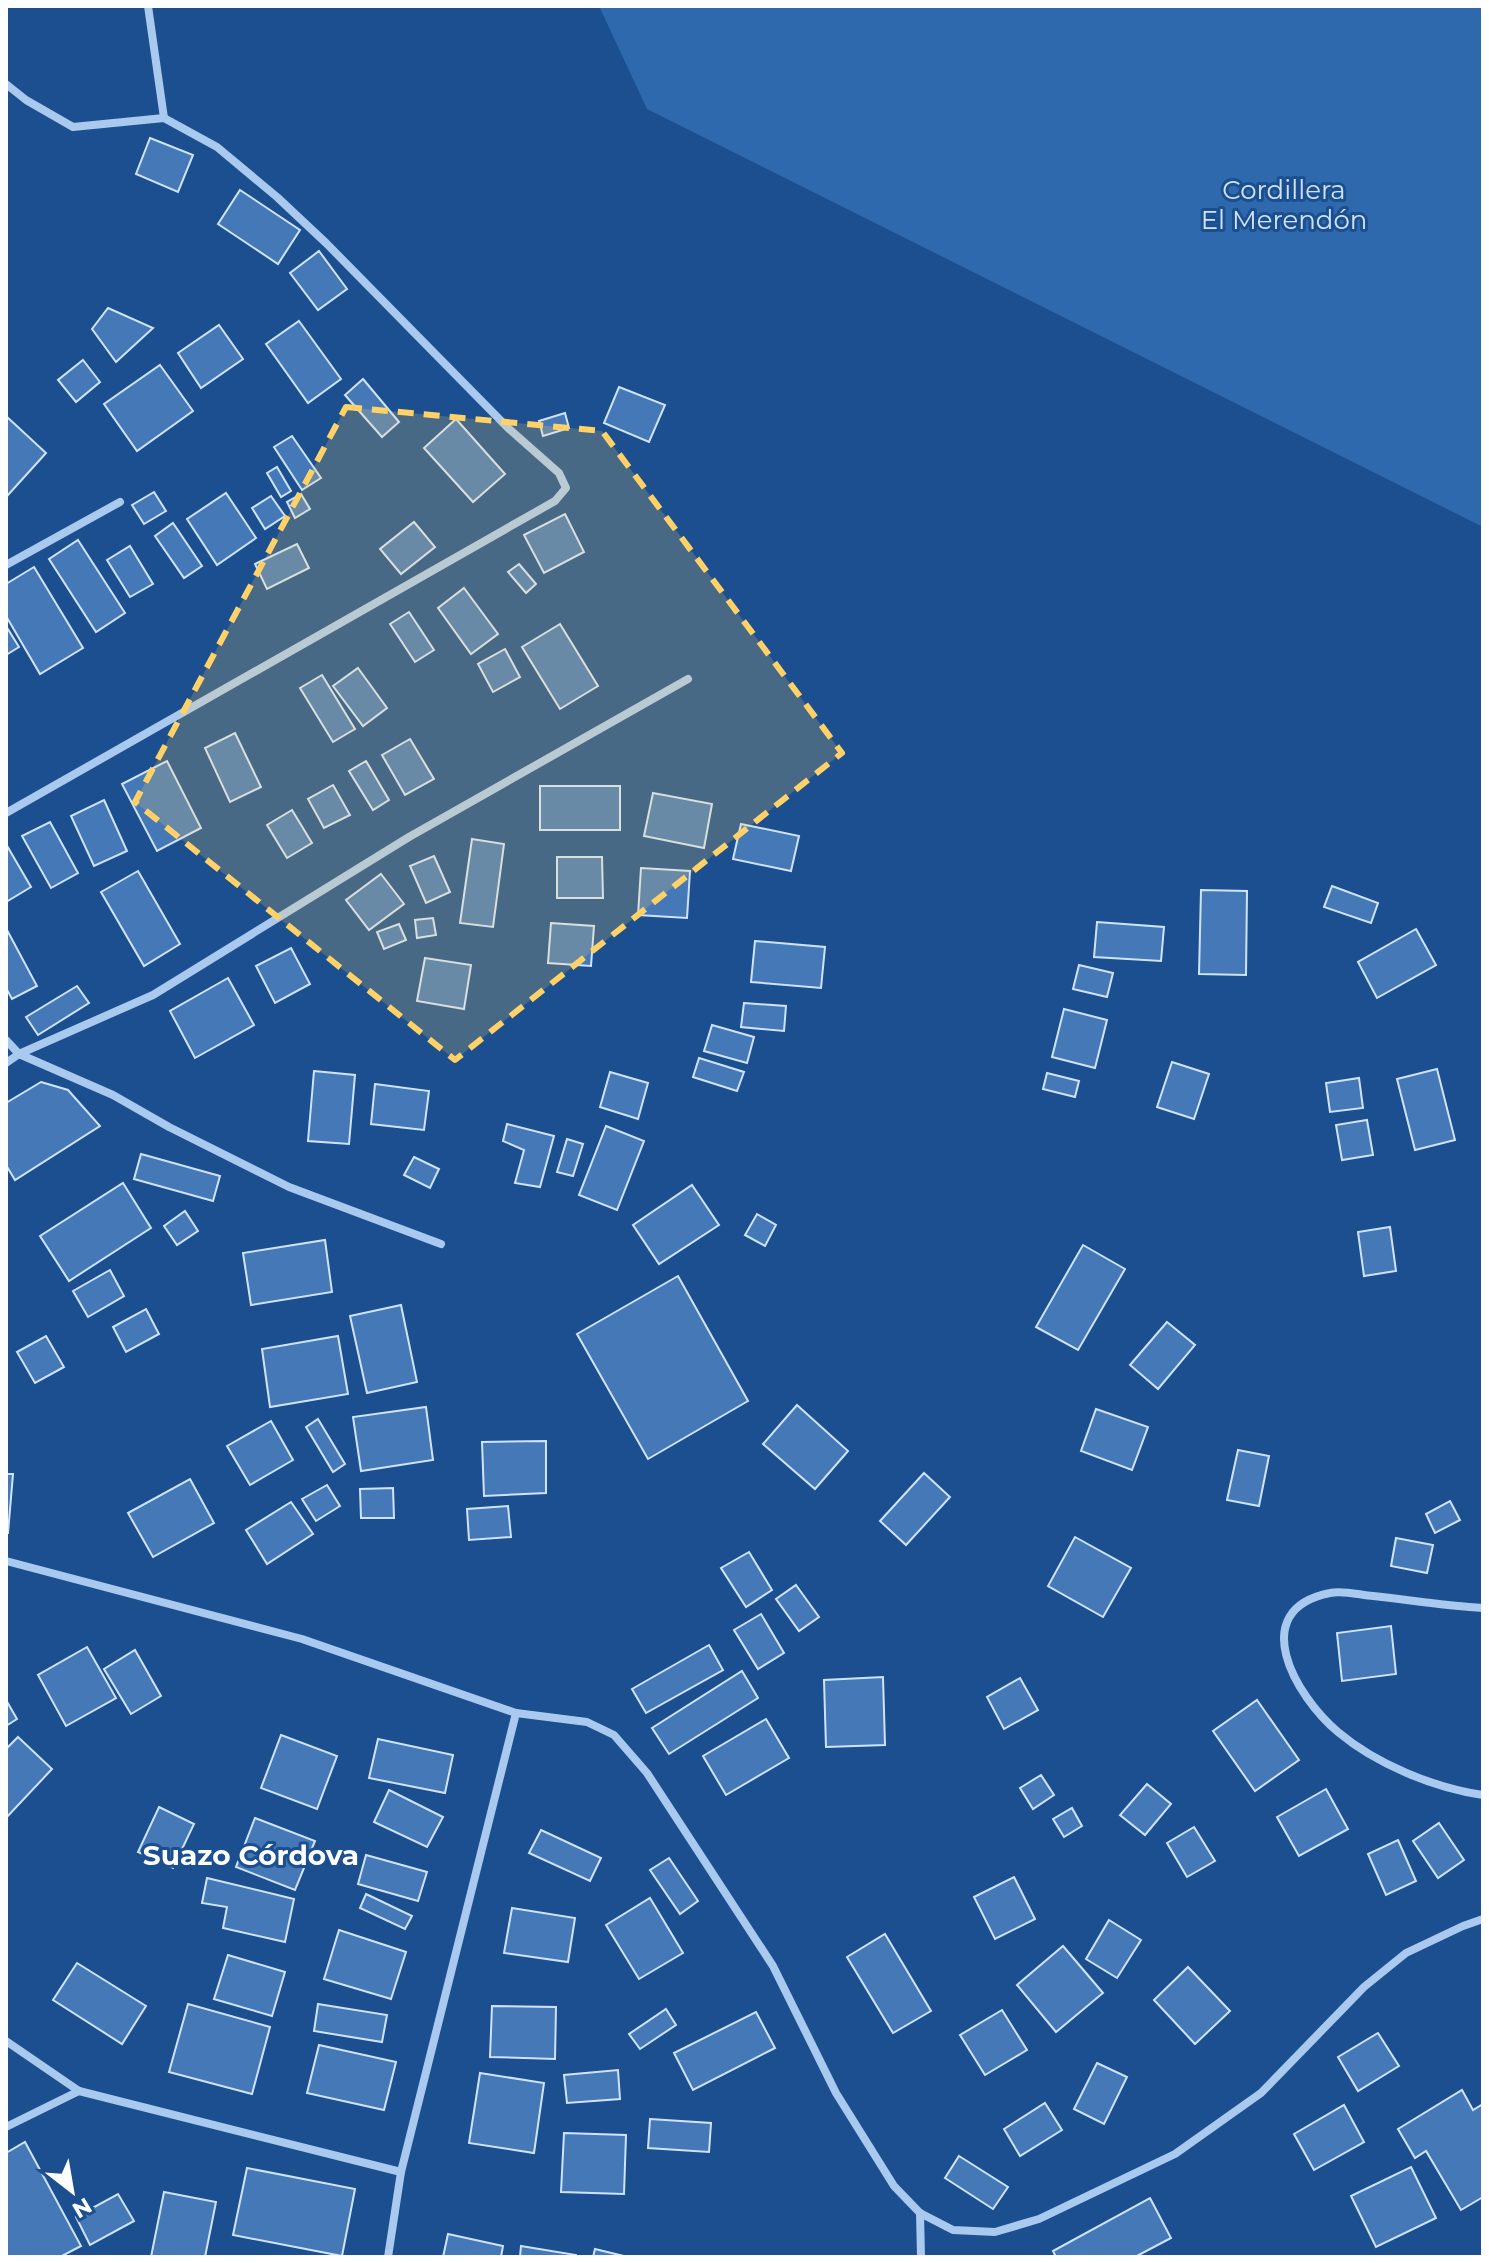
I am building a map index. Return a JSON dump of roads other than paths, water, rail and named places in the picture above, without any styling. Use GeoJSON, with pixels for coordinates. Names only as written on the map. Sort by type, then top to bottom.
{"type":"FeatureCollection","features":[{"type":"Feature","properties":{"kind":"street"},"geometry":{"type":"LineString","coordinates":[[148,6],[164,118]]}},
{"type":"Feature","properties":{"kind":"street"},"geometry":{"type":"LineString","coordinates":[[6,84],[26,100],[73,127],[164,118],[217,147],[277,197],[378,294],[508,428],[559,473],[566,488],[555,501],[6,813]]}},
{"type":"Feature","properties":{"kind":"street"},"geometry":{"type":"LineString","coordinates":[[6,565],[120,502]]}},
{"type":"Feature","properties":{"kind":"street"},"geometry":{"type":"LineString","coordinates":[[6,1063],[19,1054],[153,995],[409,837],[688,679]]}},
{"type":"Feature","properties":{"kind":"street"},"geometry":{"type":"LineString","coordinates":[[6,1040],[19,1054],[113,1095],[169,1127],[289,1187],[441,1244]]}},
{"type":"Feature","properties":{"kind":"street"},"geometry":{"type":"LineString","coordinates":[[6,1561],[302,1639],[516,1713],[587,1722],[614,1735],[647,1773],[773,1966],[844,2106],[894,2186],[920,2213],[953,2230],[995,2232],[1039,2219],[1175,2154],[1261,2093],[1364,1987],[1406,1953],[1483,1919]]}},
{"type":"Feature","properties":{"kind":"street"},"geometry":{"type":"LineString","coordinates":[[1483,1608],[1334,1592],[1303,1602],[1291,1613],[1285,1625],[1284,1642],[1289,1671],[1306,1698],[1338,1733],[1398,1770],[1465,1793],[1483,1795]]}},
{"type":"Feature","properties":{"kind":"street"},"geometry":{"type":"LineString","coordinates":[[388,2257],[401,2172],[516,1713]]}},
{"type":"Feature","properties":{"kind":"street"},"geometry":{"type":"LineString","coordinates":[[6,2041],[79,2091],[401,2172]]}},
{"type":"Feature","properties":{"kind":"street"},"geometry":{"type":"LineString","coordinates":[[6,2127],[79,2091]]}},
{"type":"Feature","properties":{"kind":"street"},"geometry":{"type":"LineString","coordinates":[[920,2213],[921,2257]]}},
{"type":"Feature","properties":{"kind":"district","name":"Suazo Córdova"},"geometry":{"type":"Point","coordinates":[251,1855]}},
{"type":"Feature","properties":{"kind":"park label","name":"Cordillera El Merendón"},"geometry":{"type":"Point","coordinates":[1284,205]}}]}
